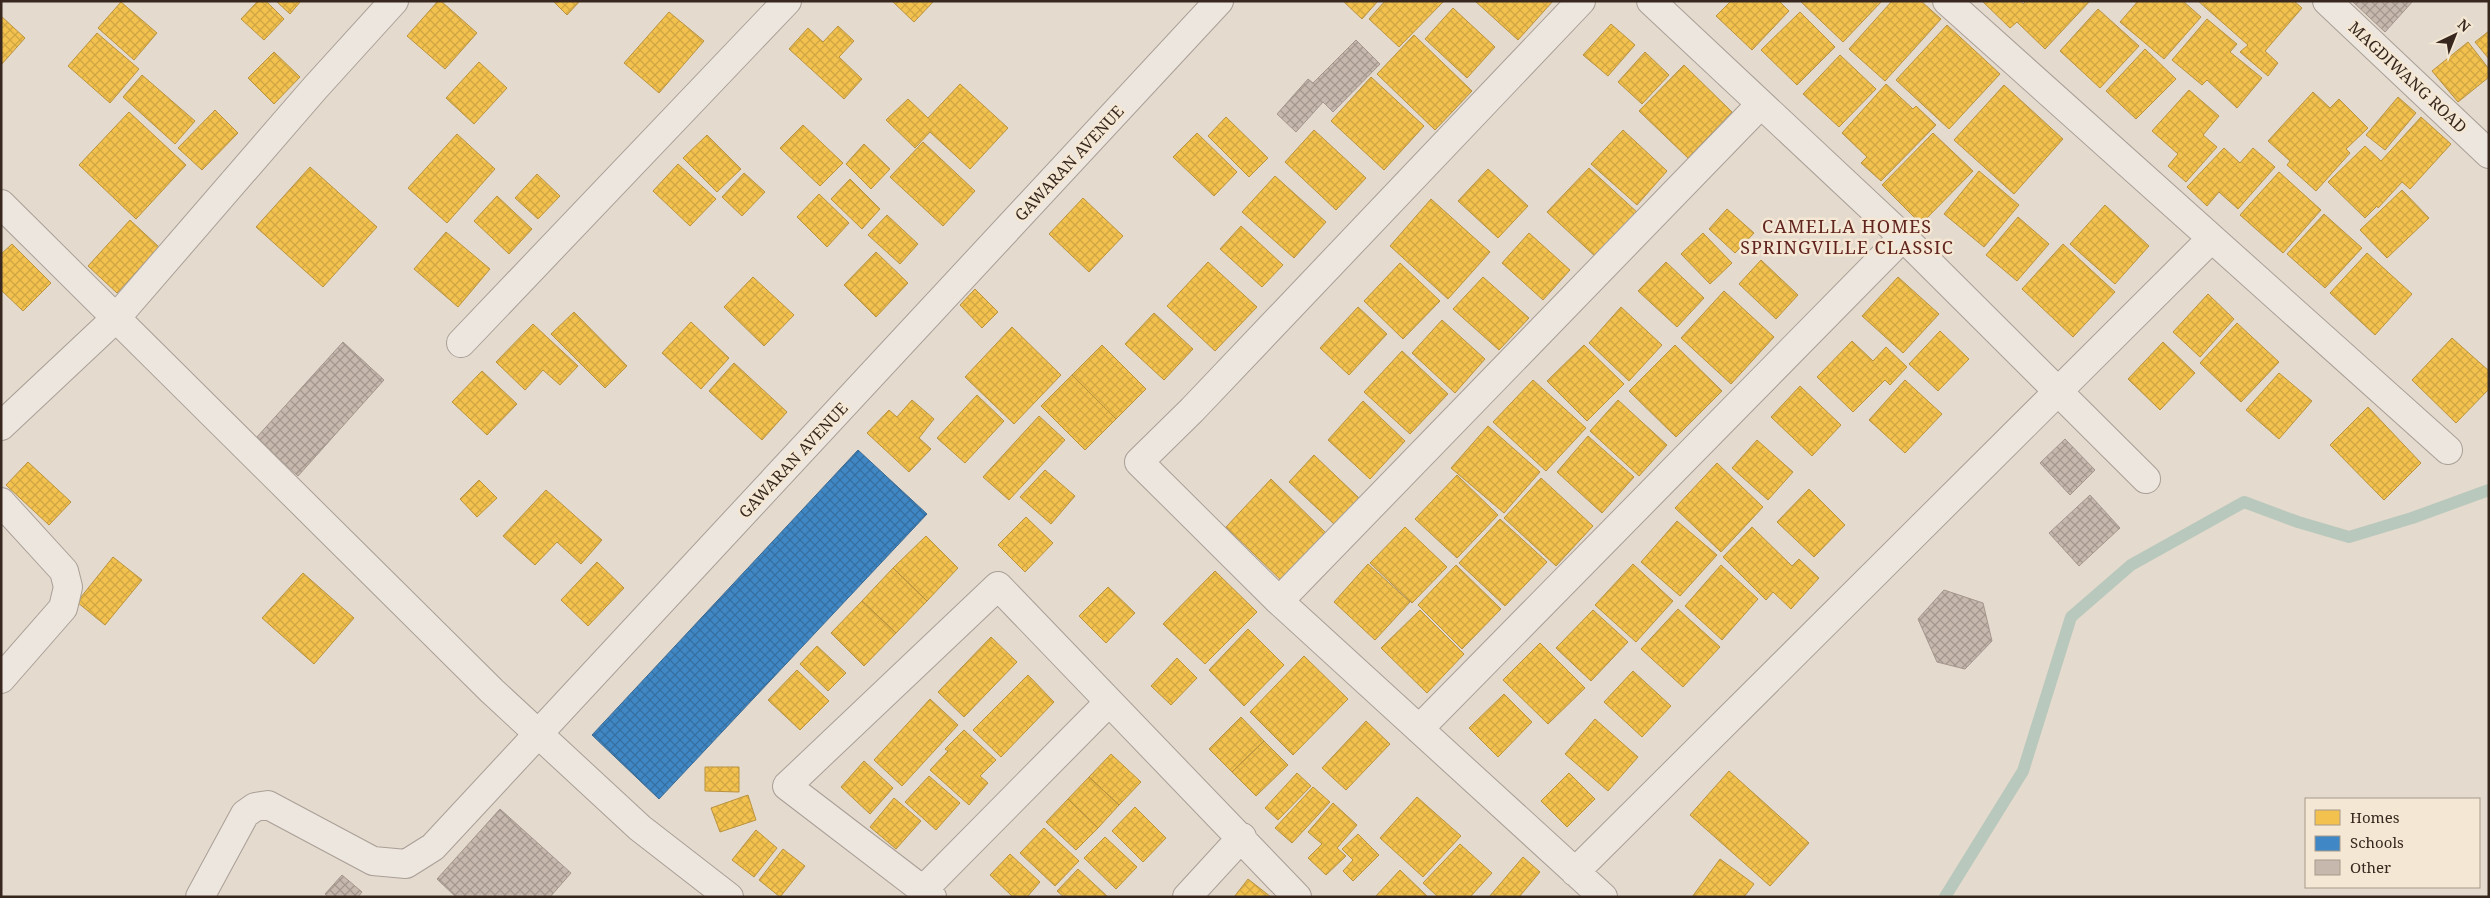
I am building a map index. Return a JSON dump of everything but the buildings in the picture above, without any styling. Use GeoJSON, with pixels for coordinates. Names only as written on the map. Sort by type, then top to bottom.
{"type":"FeatureCollection","features":[{"type":"Feature","properties":{"kind":"street"},"geometry":{"type":"LineString","coordinates":[[1,426],[116,318],[315,88],[394,1]]}},
{"type":"Feature","properties":{"kind":"street"},"geometry":{"type":"LineString","coordinates":[[461,343],[787,1]]}},
{"type":"Feature","properties":{"kind":"street","name":"GAWARAN AVENUE"},"geometry":{"type":"LineString","coordinates":[[200,897],[245,814],[255,807],[268,805],[373,861],[406,864],[433,847],[1219,1]]}},
{"type":"Feature","properties":{"kind":"street"},"geometry":{"type":"LineString","coordinates":[[1581,1],[1199,403],[1139,462],[1279,601],[1603,897]]}},
{"type":"Feature","properties":{"kind":"street"},"geometry":{"type":"LineString","coordinates":[[1650,1],[1903,237],[2146,479]]}},
{"type":"Feature","properties":{"kind":"street"},"geometry":{"type":"LineString","coordinates":[[1947,1],[2448,450]]}},
{"type":"Feature","properties":{"kind":"street","name":"MAGDIWANG ROAD"},"geometry":{"type":"LineString","coordinates":[[2327,1],[2489,154]]}},
{"type":"Feature","properties":{"kind":"street"},"geometry":{"type":"LineString","coordinates":[[1279,601],[1761,104]]}},
{"type":"Feature","properties":{"kind":"street"},"geometry":{"type":"LineString","coordinates":[[1,204],[492,691],[640,828],[729,897]]}},
{"type":"Feature","properties":{"kind":"street"},"geometry":{"type":"LineString","coordinates":[[1418,729],[1903,237]]}},
{"type":"Feature","properties":{"kind":"street"},"geometry":{"type":"LineString","coordinates":[[1575,872],[2211,239]]}},
{"type":"Feature","properties":{"kind":"street"},"geometry":{"type":"LineString","coordinates":[[1,502],[64,571],[68,587],[63,608],[1,679]]}},
{"type":"Feature","properties":{"kind":"street"},"geometry":{"type":"LineString","coordinates":[[1109,702],[928,893],[787,786],[998,586],[1242,837],[1297,897]]}},
{"type":"Feature","properties":{"kind":"street"},"geometry":{"type":"LineString","coordinates":[[1187,897],[1242,837]]}},
{"type":"Feature","properties":{"kind":"waterway"},"geometry":{"type":"LineString","coordinates":[[1945,897],[2023,771],[2071,617],[2131,565],[2244,502],[2298,522],[2349,537],[2412,518],[2489,490]]}},
{"type":"Feature","properties":{"kind":"district","name":"CAMELLA HOMES SPRINGVILLE CLASSIC"},"geometry":{"type":"Point","coordinates":[1847,237]}}]}
